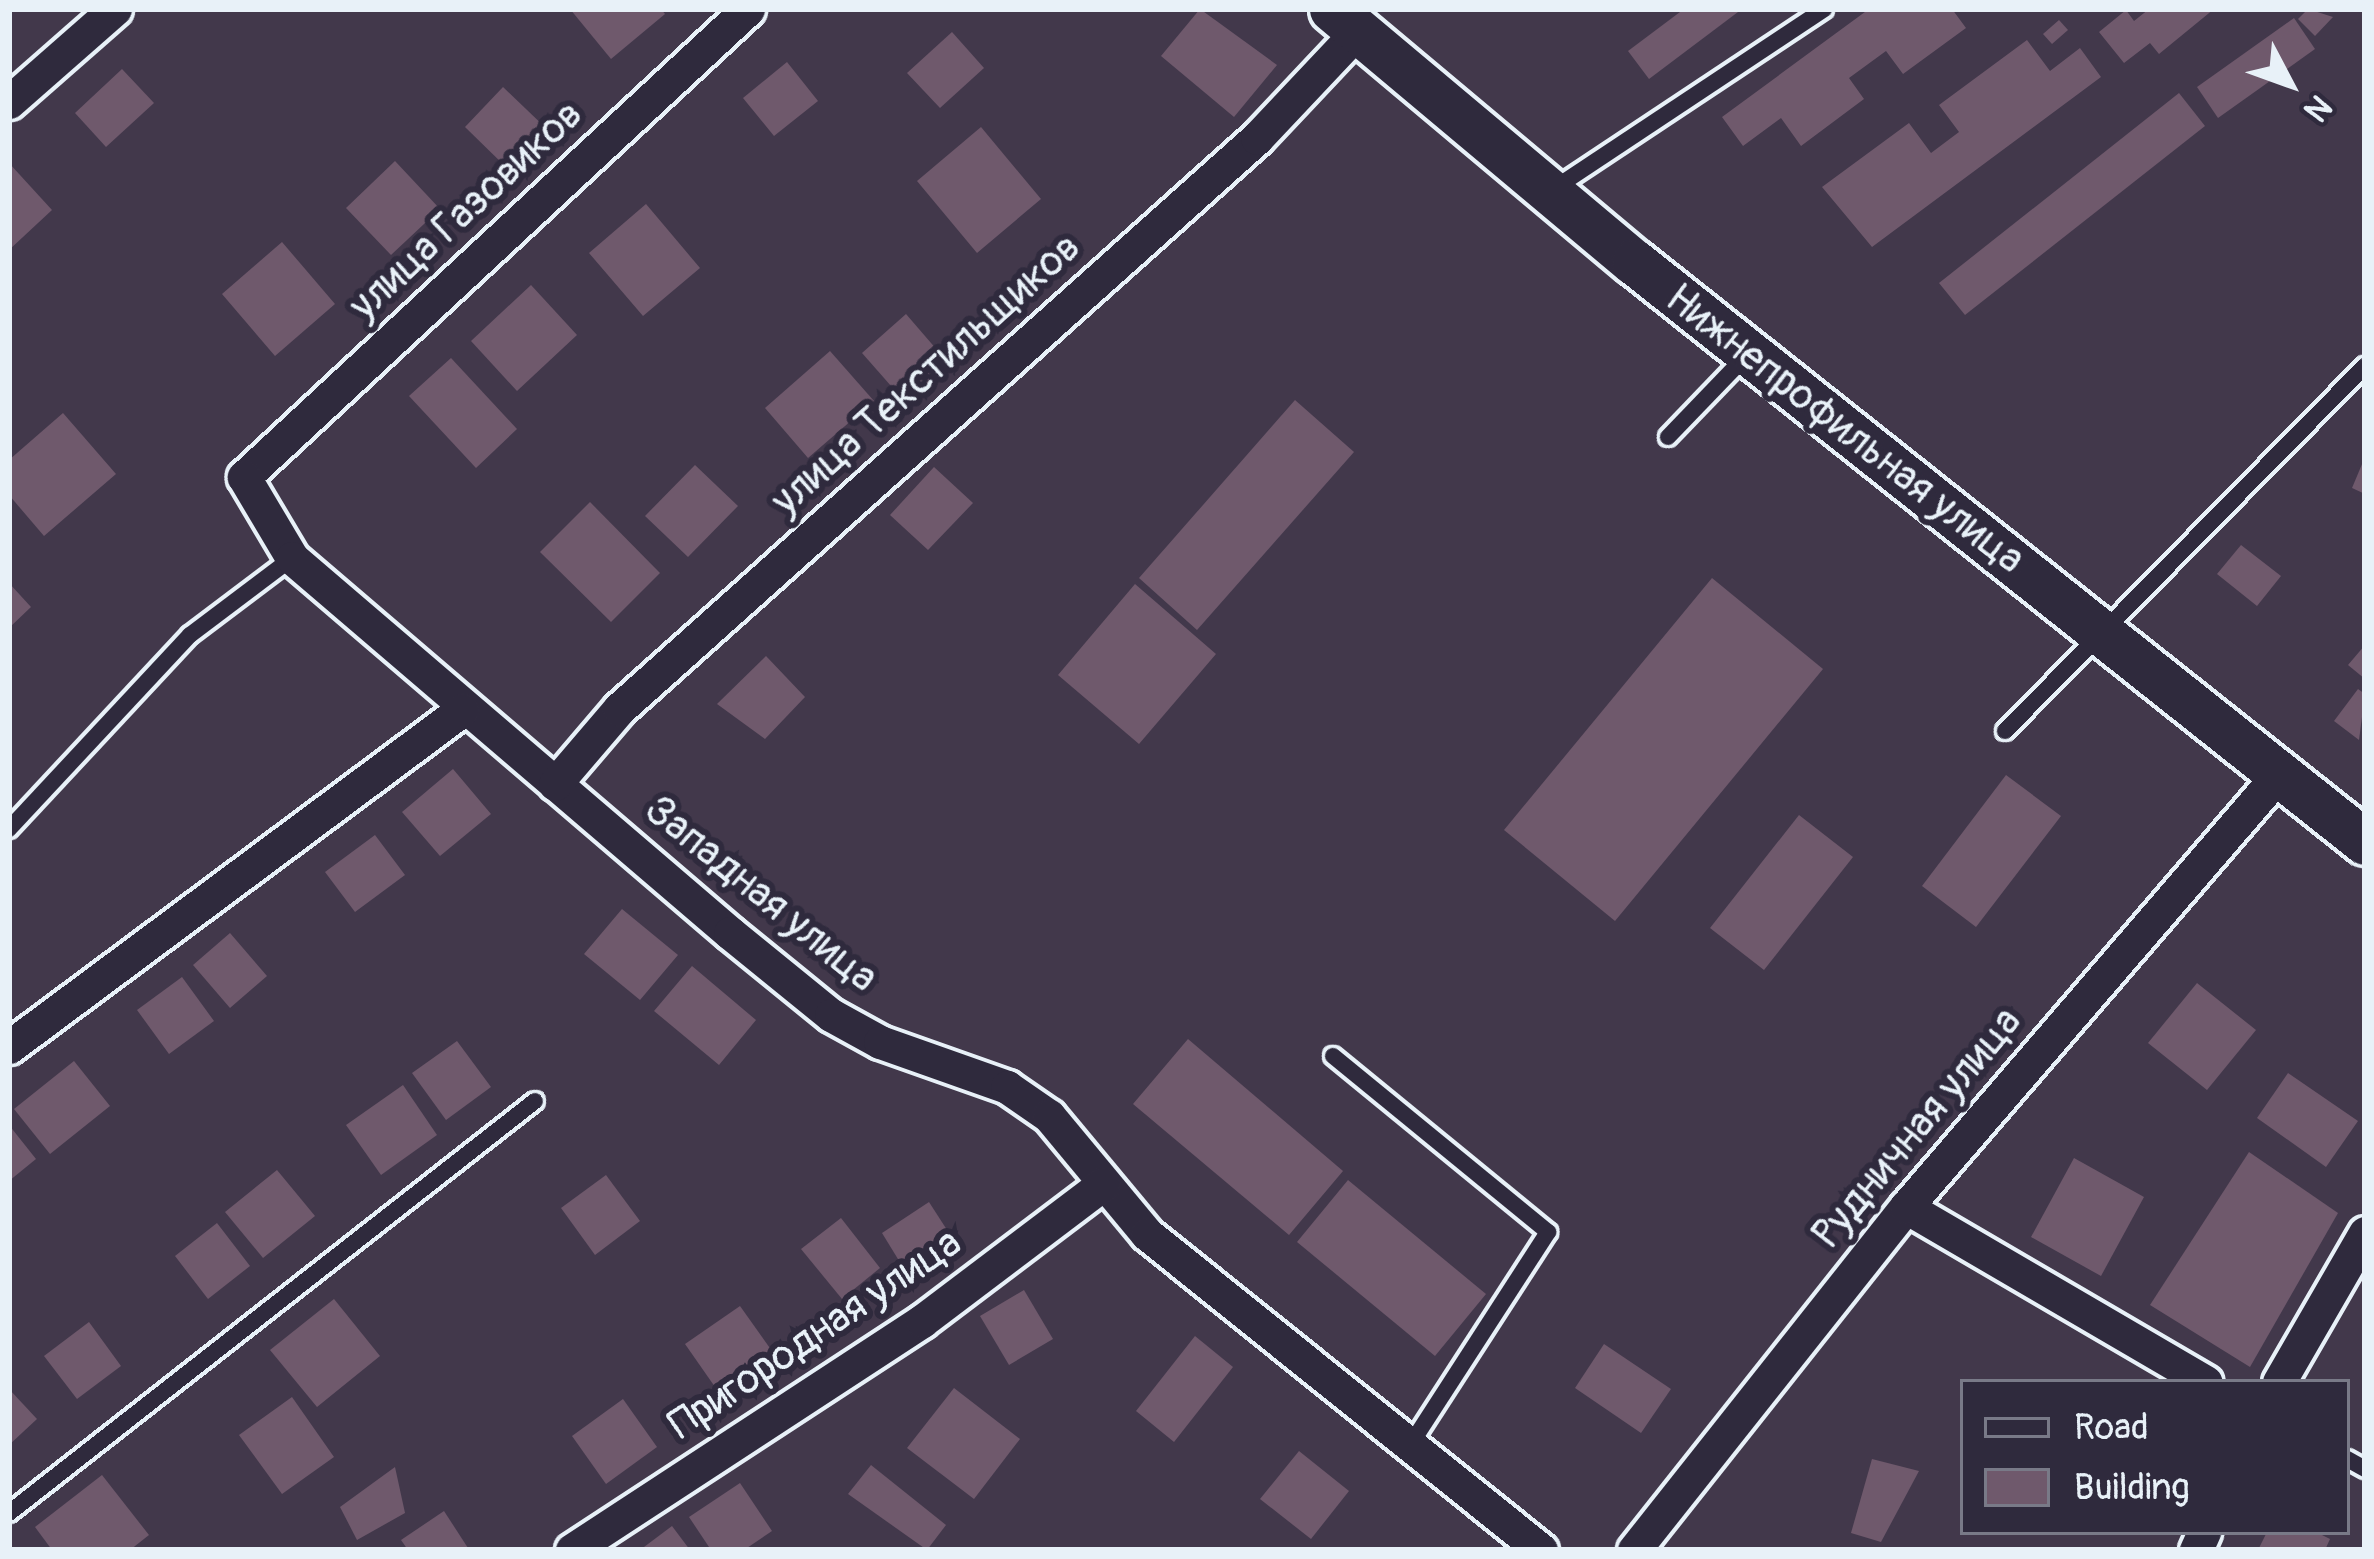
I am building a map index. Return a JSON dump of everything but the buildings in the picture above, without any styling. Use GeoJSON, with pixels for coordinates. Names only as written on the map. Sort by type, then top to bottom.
{"type":"FeatureCollection","features":[{"type":"Feature","properties":{"kind":"street"},"geometry":{"type":"LineString","coordinates":[[9,102],[115,9]]}},
{"type":"Feature","properties":{"kind":"street","name":"улица Газовиков"},"geometry":{"type":"LineString","coordinates":[[244,477],[748,9]]}},
{"type":"Feature","properties":{"kind":"street","name":"Нижнепрофильная улица"},"geometry":{"type":"LineString","coordinates":[[1344,20],[1748,353],[2365,842]]}},
{"type":"Feature","properties":{"kind":"street","name":"улица Текстильщиков"},"geometry":{"type":"LineString","coordinates":[[555,784],[619,709],[1257,138],[1344,20]]}},
{"type":"Feature","properties":{"kind":"street","name":"Западная улица"},"geometry":{"type":"LineString","coordinates":[[244,477],[292,558],[462,710],[831,1015],[880,1042],[1007,1088],[1048,1116],[1147,1234],[1540,1550]]}},
{"type":"Feature","properties":{"kind":"street"},"geometry":{"type":"LineString","coordinates":[[9,1047],[462,710]]}},
{"type":"Feature","properties":{"kind":"street","name":"Рудничная улица"},"geometry":{"type":"LineString","coordinates":[[1634,1550],[1906,1207],[2280,773]]}},
{"type":"Feature","properties":{"kind":"street","name":"Пригородная улица"},"geometry":{"type":"LineString","coordinates":[[572,1550],[922,1321],[1103,1184]]}},
{"type":"Feature","properties":{"kind":"street"},"geometry":{"type":"LineString","coordinates":[[1906,1207],[2201,1379]]}},
{"type":"Feature","properties":{"kind":"street"},"geometry":{"type":"LineString","coordinates":[[2281,1379],[2365,1233]]}},
{"type":"Feature","properties":{"kind":"lane"},"geometry":{"type":"LineString","coordinates":[[1549,192],[1824,9]]}},
{"type":"Feature","properties":{"kind":"lane"},"geometry":{"type":"LineString","coordinates":[[1668,437],[1748,353]]}},
{"type":"Feature","properties":{"kind":"lane"},"geometry":{"type":"LineString","coordinates":[[2005,731],[2098,629],[2365,366]]}},
{"type":"Feature","properties":{"kind":"lane"},"geometry":{"type":"LineString","coordinates":[[9,829],[190,635],[292,558]]}},
{"type":"Feature","properties":{"kind":"lane"},"geometry":{"type":"LineString","coordinates":[[1333,1056],[1548,1232],[1410,1444]]}},
{"type":"Feature","properties":{"kind":"lane"},"geometry":{"type":"LineString","coordinates":[[9,1513],[535,1101]]}}]}
